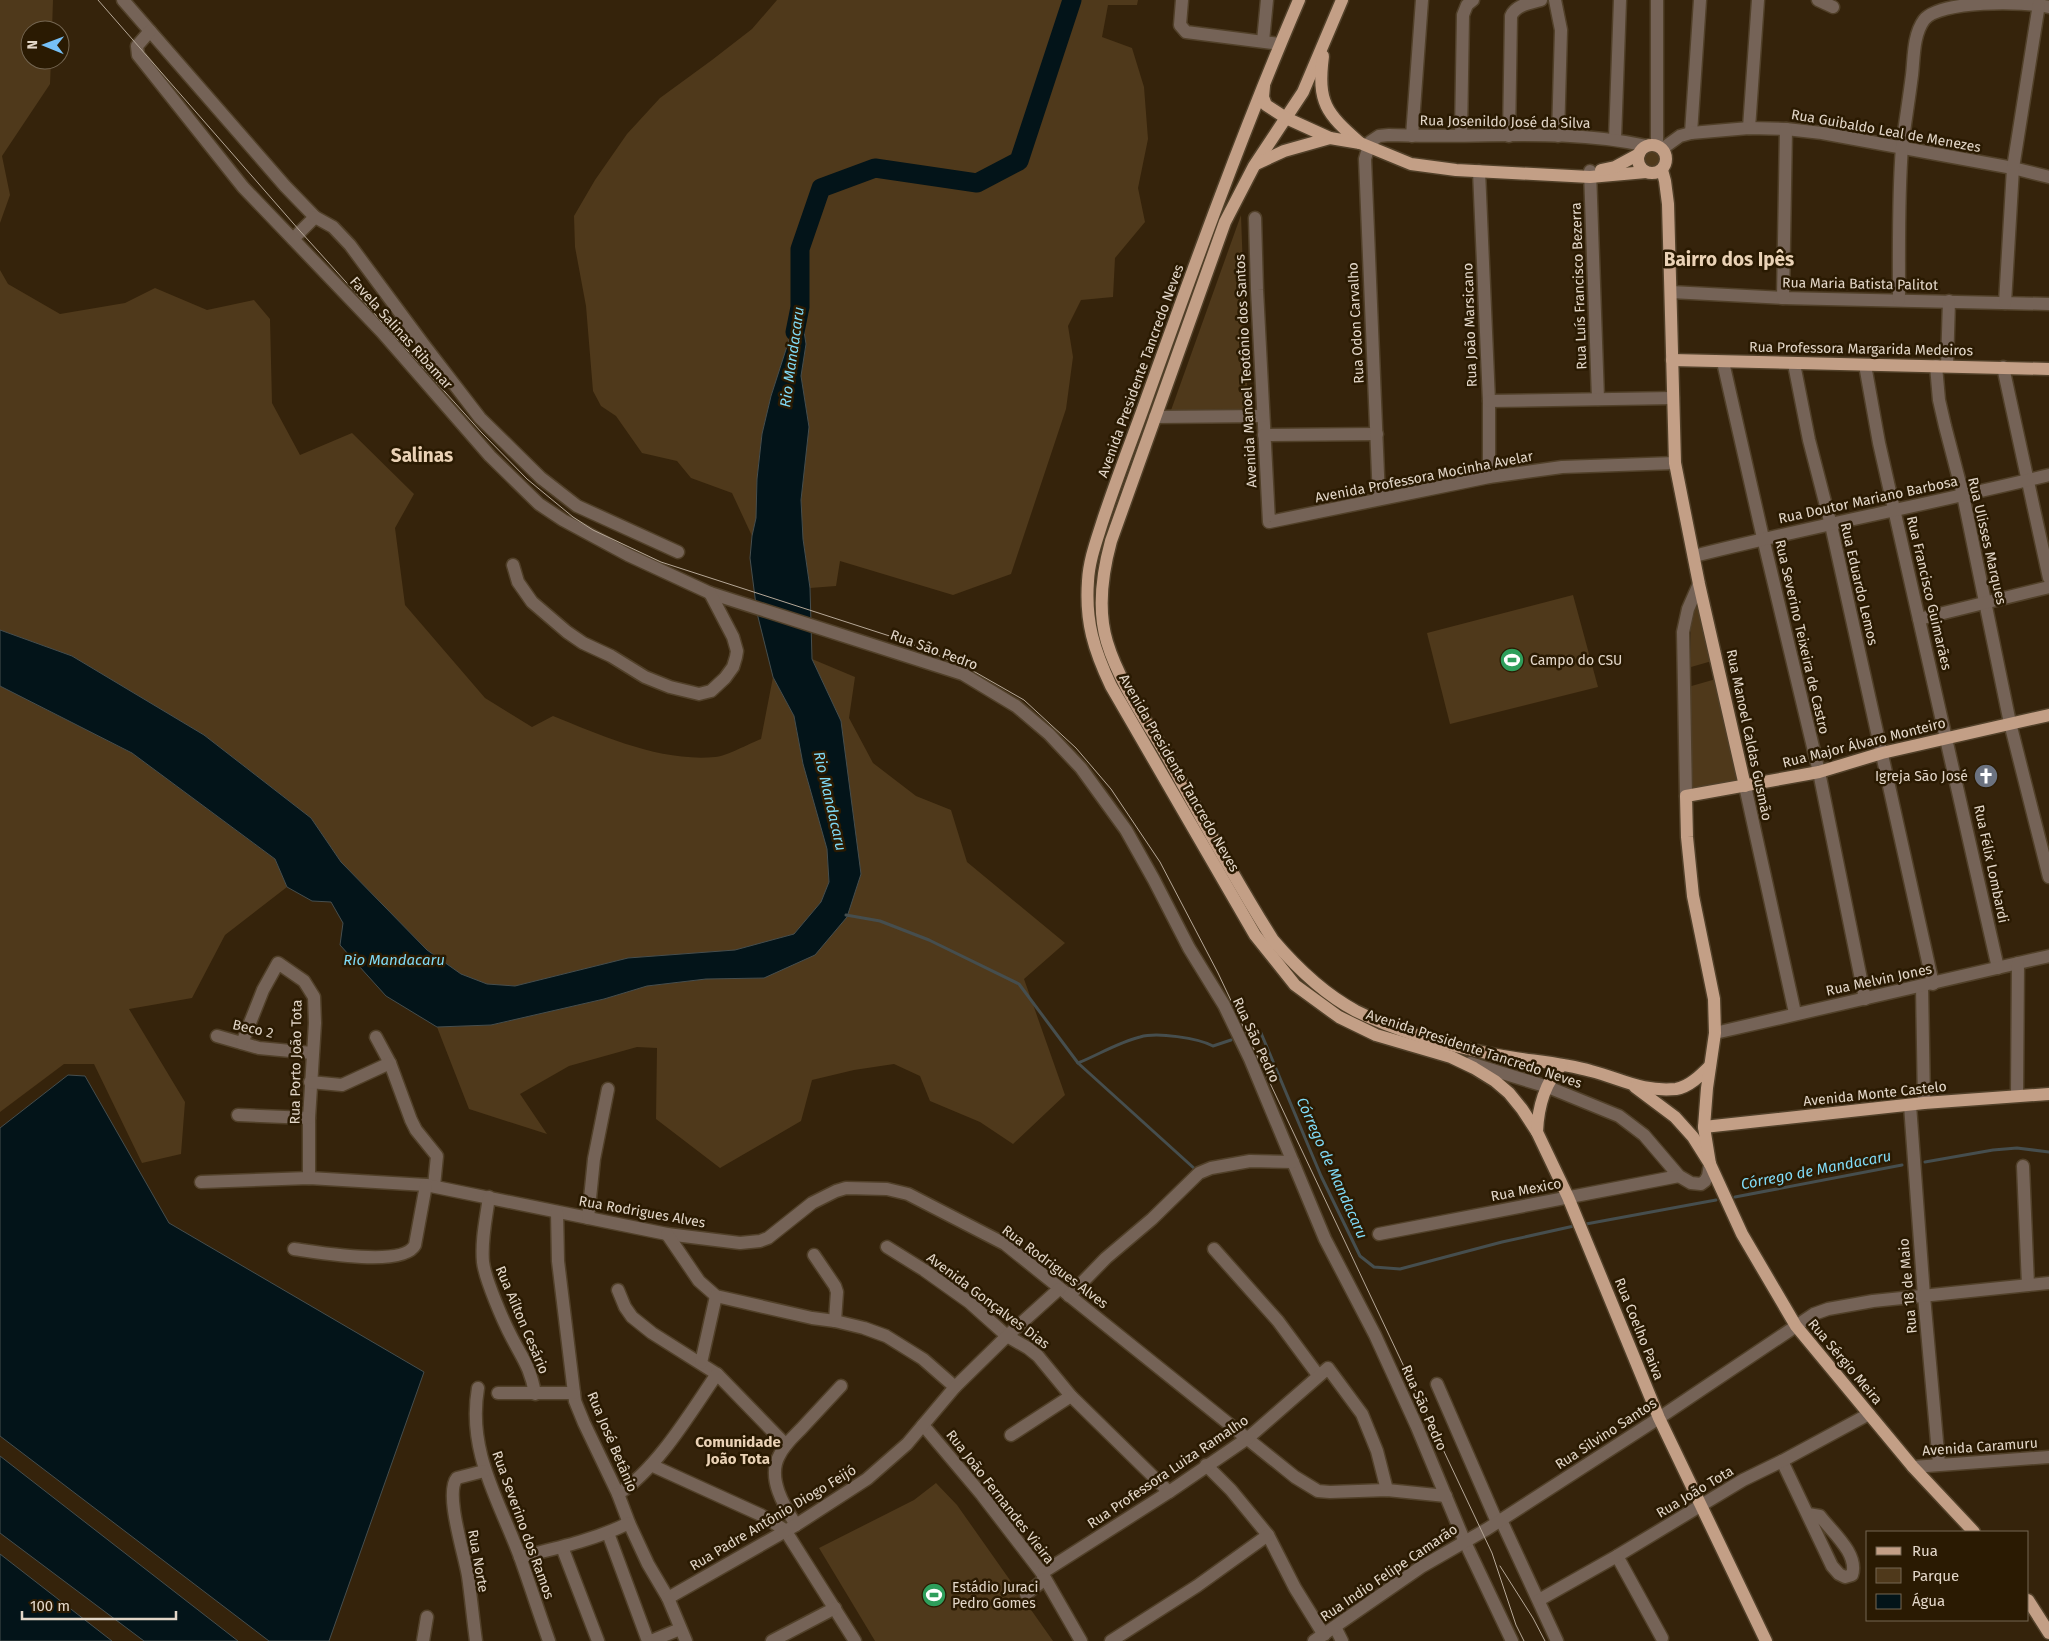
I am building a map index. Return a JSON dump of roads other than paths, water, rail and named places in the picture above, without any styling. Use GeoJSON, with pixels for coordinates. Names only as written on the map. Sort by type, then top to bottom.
{"type":"FeatureCollection","features":[{"type":"Feature","properties":{"kind":"main road","name":"Avenida Presidente Tancredo Neves"},"geometry":{"type":"LineString","coordinates":[[1299,0],[1220,195],[1109,502],[1092,556],[1088,580],[1089,628],[1094,648],[1112,686],[1256,935],[1278,966],[1295,985],[1339,1017],[1376,1035],[1451,1058]]}},
{"type":"Feature","properties":{"kind":"main road","name":"Avenida Presidente Tancredo Neves"},"geometry":{"type":"LineString","coordinates":[[1342,0],[1303,92],[1240,188],[1225,222],[1105,564],[1102,608],[1107,642],[1129,690],[1273,940],[1302,971],[1335,998],[1383,1024],[1416,1035],[1490,1054],[1592,1071],[1633,1086],[1660,1089],[1680,1088],[1696,1079],[1710,1066]]}},
{"type":"Feature","properties":{"kind":"main road"},"geometry":{"type":"LineString","coordinates":[[1325,43],[1321,79],[1324,103],[1334,119],[1364,145]]}},
{"type":"Feature","properties":{"kind":"main road"},"geometry":{"type":"LineString","coordinates":[[1265,82],[1263,97],[1266,105],[1286,118],[1330,138],[1364,145],[1412,164],[1479,171],[1577,175],[1646,172],[1652,174],[1662,170]]}},
{"type":"Feature","properties":{"kind":"main road"},"geometry":{"type":"LineString","coordinates":[[1254,166],[1284,151],[1330,138]]}},
{"type":"Feature","properties":{"kind":"main road"},"geometry":{"type":"LineString","coordinates":[[1646,172],[1639,164],[1651,148]]}},
{"type":"Feature","properties":{"kind":"main road"},"geometry":{"type":"LineString","coordinates":[[1590,174],[1615,167],[1651,148]]}},
{"type":"Feature","properties":{"kind":"main road","name":"Rua Manoel Caldas Gusmão"},"geometry":{"type":"LineString","coordinates":[[1651,148],[1667,160],[1662,170],[1667,190],[1675,463],[1745,786]]}},
{"type":"Feature","properties":{"kind":"main road","name":"Rua Professora Margarida Medeiros"},"geometry":{"type":"LineString","coordinates":[[1672,360],[2049,369]]}},
{"type":"Feature","properties":{"kind":"main road","name":"Rua Major Álvaro Monteiro"},"geometry":{"type":"LineString","coordinates":[[1686,796],[1819,772],[1882,753],[2049,715]]}},
{"type":"Feature","properties":{"kind":"main road"},"geometry":{"type":"LineString","coordinates":[[1686,796],[1687,837],[1693,896],[1714,999],[1715,1033],[1704,1127],[1710,1164]]}},
{"type":"Feature","properties":{"kind":"main road","name":"Rua Coelho Paiva"},"geometry":{"type":"LineString","coordinates":[[1451,1058],[1495,1081],[1509,1093],[1538,1132],[1568,1197],[1659,1418],[1766,1641]]}},
{"type":"Feature","properties":{"kind":"main road"},"geometry":{"type":"LineString","coordinates":[[1538,1132],[1541,1106],[1554,1075],[1562,1065]]}},
{"type":"Feature","properties":{"kind":"main road","name":"Avenida Presidente Tancredo Neves"},"geometry":{"type":"LineString","coordinates":[[1633,1086],[1675,1117],[1693,1137],[1710,1164]]}},
{"type":"Feature","properties":{"kind":"main road","name":"Avenida Monte Castelo"},"geometry":{"type":"LineString","coordinates":[[1704,1127],[1924,1103],[2049,1094]]}},
{"type":"Feature","properties":{"kind":"main road","name":"Rua Sérgio Meira"},"geometry":{"type":"LineString","coordinates":[[1710,1164],[1742,1234],[1796,1326],[1913,1467],[1973,1531]]}},
{"type":"Feature","properties":{"kind":"main road"},"geometry":{"type":"LineString","coordinates":[[2029,1602],[2049,1633]]}},
{"type":"Feature","properties":{"kind":"street"},"geometry":{"type":"LineString","coordinates":[[123,0],[285,186],[315,217],[332,227],[350,245],[480,418],[496,434],[555,491],[577,506],[678,552]]}},
{"type":"Feature","properties":{"kind":"street"},"geometry":{"type":"LineString","coordinates":[[1182,0],[1180,25],[1186,32],[1280,44]]}},
{"type":"Feature","properties":{"kind":"street"},"geometry":{"type":"LineString","coordinates":[[1263,41],[1267,0]]}},
{"type":"Feature","properties":{"kind":"street"},"geometry":{"type":"LineString","coordinates":[[1412,136],[1422,0]]}},
{"type":"Feature","properties":{"kind":"street"},"geometry":{"type":"LineString","coordinates":[[1461,135],[1463,15],[1467,5],[1473,0]]}},
{"type":"Feature","properties":{"kind":"street"},"geometry":{"type":"LineString","coordinates":[[1509,136],[1510,16],[1513,11],[1520,7],[1541,0]]}},
{"type":"Feature","properties":{"kind":"street"},"geometry":{"type":"LineString","coordinates":[[1556,0],[1562,30],[1558,136]]}},
{"type":"Feature","properties":{"kind":"street"},"geometry":{"type":"LineString","coordinates":[[1615,139],[1620,0]]}},
{"type":"Feature","properties":{"kind":"street"},"geometry":{"type":"LineString","coordinates":[[1651,148],[1657,0]]}},
{"type":"Feature","properties":{"kind":"street"},"geometry":{"type":"LineString","coordinates":[[1691,133],[1700,0]]}},
{"type":"Feature","properties":{"kind":"street"},"geometry":{"type":"LineString","coordinates":[[1749,128],[1758,0]]}},
{"type":"Feature","properties":{"kind":"street"},"geometry":{"type":"LineString","coordinates":[[1818,0],[1833,7]]}},
{"type":"Feature","properties":{"kind":"street"},"geometry":{"type":"LineString","coordinates":[[1899,300],[1902,148],[1918,32],[1928,15],[1938,10],[1949,7],[2011,2],[2044,5],[2013,168],[2005,303]]}},
{"type":"Feature","properties":{"kind":"street","name":"Favela Salinas Ribamar"},"geometry":{"type":"LineString","coordinates":[[150,31],[137,46],[139,57],[243,187],[382,332],[482,448],[530,496],[563,520],[710,593]]}},
{"type":"Feature","properties":{"kind":"street","name":"Rua Guibaldo Leal de Menezes"},"geometry":{"type":"LineString","coordinates":[[1651,148],[1691,133],[1749,128],[1786,129],[1822,133],[2013,168],[2049,177]]}},
{"type":"Feature","properties":{"kind":"street"},"geometry":{"type":"LineString","coordinates":[[1783,298],[1786,129]]}},
{"type":"Feature","properties":{"kind":"street","name":"Rua Josenildo José da Silva"},"geometry":{"type":"LineString","coordinates":[[1364,145],[1379,136],[1558,136],[1615,139],[1651,148]]}},
{"type":"Feature","properties":{"kind":"street","name":"Rua Odon Carvalho"},"geometry":{"type":"LineString","coordinates":[[1364,145],[1379,499]]}},
{"type":"Feature","properties":{"kind":"street","name":"Rua João Marsicano"},"geometry":{"type":"LineString","coordinates":[[1479,171],[1489,401],[1489,477]]}},
{"type":"Feature","properties":{"kind":"street","name":"Rua Luís Francisco Bezerra"},"geometry":{"type":"LineString","coordinates":[[1590,174],[1598,399]]}},
{"type":"Feature","properties":{"kind":"street"},"geometry":{"type":"LineString","coordinates":[[293,238],[315,217]]}},
{"type":"Feature","properties":{"kind":"street","name":"Avenida Manoel Teotônio dos Santos"},"geometry":{"type":"LineString","coordinates":[[1255,218],[1268,522]]}},
{"type":"Feature","properties":{"kind":"street","name":"Rua Maria Batista Palitot"},"geometry":{"type":"LineString","coordinates":[[1671,292],[1783,298],[2049,304]]}},
{"type":"Feature","properties":{"kind":"street","name":"Rua Ulisses Marques"},"geometry":{"type":"LineString","coordinates":[[1949,301],[1940,400],[1986,602],[2010,723],[2049,877]]}},
{"type":"Feature","properties":{"kind":"street","name":"Rua Severino Teixeira de Castro"},"geometry":{"type":"LineString","coordinates":[[1723,362],[1819,772],[1865,999]]}},
{"type":"Feature","properties":{"kind":"street","name":"Rua Eduardo Lemos"},"geometry":{"type":"LineString","coordinates":[[1794,364],[1809,440],[1831,525],[1882,753],[1927,985],[1924,1103]]}},
{"type":"Feature","properties":{"kind":"street","name":"Rua Francisco Guimarães"},"geometry":{"type":"LineString","coordinates":[[1865,365],[1879,442],[1947,738]]}},
{"type":"Feature","properties":{"kind":"street"},"geometry":{"type":"LineString","coordinates":[[2002,367],[2049,578]]}},
{"type":"Feature","properties":{"kind":"street"},"geometry":{"type":"LineString","coordinates":[[1489,401],[1673,398]]}},
{"type":"Feature","properties":{"kind":"street"},"geometry":{"type":"LineString","coordinates":[[1156,417],[1263,416]]}},
{"type":"Feature","properties":{"kind":"street"},"geometry":{"type":"LineString","coordinates":[[1264,435],[1377,434]]}},
{"type":"Feature","properties":{"kind":"street","name":"Avenida Professora Mocinha Avelar"},"geometry":{"type":"LineString","coordinates":[[1268,522],[1489,477],[1562,467],[1675,463]]}},
{"type":"Feature","properties":{"kind":"street","name":"Rua Doutor Mariano Barbosa"},"geometry":{"type":"LineString","coordinates":[[1694,556],[1763,538],[1896,511],[2049,475]]}},
{"type":"Feature","properties":{"kind":"street"},"geometry":{"type":"LineString","coordinates":[[608,544],[621,527]]}},
{"type":"Feature","properties":{"kind":"street"},"geometry":{"type":"LineString","coordinates":[[512,565],[518,582],[532,602],[583,644],[611,656],[645,677],[670,687],[699,694],[711,691],[726,678],[733,667],[736,657],[736,646],[710,593]]}},
{"type":"Feature","properties":{"kind":"street"},"geometry":{"type":"LineString","coordinates":[[1686,796],[1683,632],[1688,608],[1700,584]]}},
{"type":"Feature","properties":{"kind":"street"},"geometry":{"type":"LineString","coordinates":[[1919,619],[2049,587]]}},
{"type":"Feature","properties":{"kind":"street","name":"Rua São Pedro"},"geometry":{"type":"LineString","coordinates":[[710,593],[955,672],[989,688],[1016,706],[1049,734],[1081,768],[1126,830],[1189,948],[1224,1005],[1250,1059],[1325,1239],[1375,1335],[1464,1540],[1512,1641]]}},
{"type":"Feature","properties":{"kind":"street","name":"Rua Félix Lombardi"},"geometry":{"type":"LineString","coordinates":[[1947,738],[1998,968]]}},
{"type":"Feature","properties":{"kind":"street","name":"Rua Manoel Caldas Gusmão"},"geometry":{"type":"LineString","coordinates":[[1745,786],[1795,1013]]}},
{"type":"Feature","properties":{"kind":"street","name":"Rua Melvin Jones"},"geometry":{"type":"LineString","coordinates":[[1715,1033],[1795,1013],[1865,999],[2049,956]]}},
{"type":"Feature","properties":{"kind":"street","name":"Rua Porto João Tota"},"geometry":{"type":"LineString","coordinates":[[242,1043],[263,990],[278,963],[304,981],[314,996],[309,1118],[310,1178]]}},
{"type":"Feature","properties":{"kind":"street"},"geometry":{"type":"LineString","coordinates":[[2017,1095],[2018,963]]}},
{"type":"Feature","properties":{"kind":"street","name":"Beco 2"},"geometry":{"type":"LineString","coordinates":[[217,1036],[259,1048],[312,1053]]}},
{"type":"Feature","properties":{"kind":"street"},"geometry":{"type":"LineString","coordinates":[[294,1249],[382,1258],[409,1252],[415,1245],[437,1156],[416,1130],[390,1063],[376,1037]]}},
{"type":"Feature","properties":{"kind":"street","name":"Avenida Presidente Tancredo Neves"},"geometry":{"type":"LineString","coordinates":[[1451,1058],[1548,1087],[1609,1111],[1628,1122],[1644,1135],[1679,1176]]}},
{"type":"Feature","properties":{"kind":"street"},"geometry":{"type":"LineString","coordinates":[[310,1082],[342,1085],[390,1063]]}},
{"type":"Feature","properties":{"kind":"street"},"geometry":{"type":"LineString","coordinates":[[588,1218],[594,1159],[608,1089]]}},
{"type":"Feature","properties":{"kind":"street","name":"Rua 18 de Maio"},"geometry":{"type":"LineString","coordinates":[[1910,1105],[1939,1464]]}},
{"type":"Feature","properties":{"kind":"street"},"geometry":{"type":"LineString","coordinates":[[238,1115],[309,1118]]}},
{"type":"Feature","properties":{"kind":"street","name":"Rua Padre Antônio Diogo Feijó"},"geometry":{"type":"LineString","coordinates":[[668,1598],[790,1527],[867,1479],[907,1444],[955,1387],[1007,1336],[1064,1293],[1152,1219],[1199,1173],[1211,1168],[1250,1161],[1293,1162]]}},
{"type":"Feature","properties":{"kind":"street"},"geometry":{"type":"LineString","coordinates":[[1679,1176],[1691,1183],[1701,1184],[1708,1176],[1710,1164]]}},
{"type":"Feature","properties":{"kind":"street"},"geometry":{"type":"LineString","coordinates":[[2022,1166],[2028,1286]]}},
{"type":"Feature","properties":{"kind":"street","name":"Rua Mexico"},"geometry":{"type":"LineString","coordinates":[[1379,1234],[1679,1176]]}},
{"type":"Feature","properties":{"kind":"street","name":"Rua Rodrigues Alves"},"geometry":{"type":"LineString","coordinates":[[201,1182],[310,1178],[430,1185],[667,1234],[740,1242],[760,1241],[773,1235],[793,1217],[824,1195],[846,1188],[887,1189],[908,1194],[1005,1244],[1295,1477],[1318,1490],[1344,1492],[1387,1490],[1446,1496]]}},
{"type":"Feature","properties":{"kind":"street","name":"Rua Aílton Cesário"},"geometry":{"type":"LineString","coordinates":[[489,1197],[482,1244],[483,1265],[498,1308],[511,1337],[529,1367],[535,1394]]}},
{"type":"Feature","properties":{"kind":"street","name":"Rua José Betânio"},"geometry":{"type":"LineString","coordinates":[[556,1212],[558,1261],[574,1393],[584,1424],[618,1494],[648,1564],[668,1598],[686,1641]]}},
{"type":"Feature","properties":{"kind":"street"},"geometry":{"type":"LineString","coordinates":[[667,1234],[694,1275],[716,1296],[812,1318],[835,1321],[886,1336],[923,1359],[955,1387]]}},
{"type":"Feature","properties":{"kind":"street","name":"Avenida Gonçalves Dias"},"geometry":{"type":"LineString","coordinates":[[888,1247],[969,1302],[1007,1336],[1038,1356],[1071,1396],[1169,1492]]}},
{"type":"Feature","properties":{"kind":"street"},"geometry":{"type":"LineString","coordinates":[[1214,1249],[1362,1414],[1377,1451],[1387,1490]]}},
{"type":"Feature","properties":{"kind":"street"},"geometry":{"type":"LineString","coordinates":[[814,1255],[835,1286],[837,1300],[835,1321]]}},
{"type":"Feature","properties":{"kind":"street","name":"Rua Silvino Santos"},"geometry":{"type":"LineString","coordinates":[[1482,1532],[1659,1418],[1814,1314],[1828,1309],[1924,1296],[2049,1284]]}},
{"type":"Feature","properties":{"kind":"street"},"geometry":{"type":"LineString","coordinates":[[618,1290],[625,1307],[641,1326],[717,1374],[786,1445]]}},
{"type":"Feature","properties":{"kind":"street"},"geometry":{"type":"LineString","coordinates":[[701,1364],[716,1296]]}},
{"type":"Feature","properties":{"kind":"street","name":"Rua Professora Luiza Ramalho"},"geometry":{"type":"LineString","coordinates":[[1026,1594],[1044,1576],[1248,1438],[1323,1371]]}},
{"type":"Feature","properties":{"kind":"street"},"geometry":{"type":"LineString","coordinates":[[618,1494],[636,1481],[651,1465],[717,1374]]}},
{"type":"Feature","properties":{"kind":"street","name":"Rua São Pedro"},"geometry":{"type":"LineString","coordinates":[[1437,1384],[1499,1521],[1539,1600],[1557,1641]]}},
{"type":"Feature","properties":{"kind":"street"},"geometry":{"type":"LineString","coordinates":[[841,1386],[786,1445],[777,1462],[777,1488],[790,1527],[855,1641]]}},
{"type":"Feature","properties":{"kind":"street","name":"Rua Severino dos Ramos"},"geometry":{"type":"LineString","coordinates":[[478,1388],[475,1428],[484,1471],[520,1557],[548,1641]]}},
{"type":"Feature","properties":{"kind":"street"},"geometry":{"type":"LineString","coordinates":[[498,1394],[574,1393]]}},
{"type":"Feature","properties":{"kind":"street"},"geometry":{"type":"LineString","coordinates":[[1011,1435],[1071,1396]]}},
{"type":"Feature","properties":{"kind":"street","name":"Rua João Tota"},"geometry":{"type":"LineString","coordinates":[[1539,1600],[1617,1556],[1743,1480],[1782,1462],[1869,1414]]}},
{"type":"Feature","properties":{"kind":"street","name":"Rua João Fernandes Vieira"},"geometry":{"type":"LineString","coordinates":[[923,1425],[982,1495],[1044,1576],[1082,1641]]}},
{"type":"Feature","properties":{"kind":"street","name":"Avenida Caramuru"},"geometry":{"type":"LineString","coordinates":[[1913,1467],[2049,1457]]}},
{"type":"Feature","properties":{"kind":"street"},"geometry":{"type":"LineString","coordinates":[[1782,1462],[1832,1566],[1845,1577],[1852,1574],[1854,1568],[1850,1554],[1820,1516],[1808,1514]]}},
{"type":"Feature","properties":{"kind":"street"},"geometry":{"type":"LineString","coordinates":[[651,1465],[790,1527]]}},
{"type":"Feature","properties":{"kind":"street"},"geometry":{"type":"LineString","coordinates":[[1206,1465],[1232,1490],[1268,1535],[1319,1638]]}},
{"type":"Feature","properties":{"kind":"street","name":"Rua Norte"},"geometry":{"type":"LineString","coordinates":[[476,1641],[468,1576],[458,1535],[453,1487],[457,1478],[484,1471]]}},
{"type":"Feature","properties":{"kind":"street"},"geometry":{"type":"LineString","coordinates":[[520,1557],[608,1533],[629,1523]]}},
{"type":"Feature","properties":{"kind":"street","name":"Rua Indio Felipe Camarão"},"geometry":{"type":"LineString","coordinates":[[1319,1638],[1421,1567],[1464,1540],[1482,1532]]}},
{"type":"Feature","properties":{"kind":"street"},"geometry":{"type":"LineString","coordinates":[[608,1533],[649,1641],[680,1629]]}},
{"type":"Feature","properties":{"kind":"street"},"geometry":{"type":"LineString","coordinates":[[1111,1641],[1197,1586],[1268,1535]]}},
{"type":"Feature","properties":{"kind":"street"},"geometry":{"type":"LineString","coordinates":[[562,1547],[598,1641]]}},
{"type":"Feature","properties":{"kind":"street"},"geometry":{"type":"LineString","coordinates":[[1617,1556],[1662,1638]]}},
{"type":"Feature","properties":{"kind":"street"},"geometry":{"type":"LineString","coordinates":[[772,1641],[835,1608]]}},
{"type":"Feature","properties":{"kind":"street"},"geometry":{"type":"LineString","coordinates":[[424,1641],[427,1617]]}},
{"type":"Feature","properties":{"kind":"street"},"geometry":{"type":"LineString","coordinates":[[1335,1627],[1342,1641]]}},
{"type":"Feature","properties":{"kind":"water","name":"Rio Mandacaru"},"geometry":{"type":"Polygon","coordinates":[[[800,306],[806,344],[801,376],[809,427],[801,500],[803,539],[810,588],[812,659],[841,721],[861,874],[847,917],[815,955],[764,978],[706,979],[647,986],[604,999],[491,1025],[437,1027],[386,996],[340,945],[343,923],[331,902],[312,901],[287,887],[275,859],[132,753],[0,686],[0,630],[72,656],[204,735],[311,818],[341,862],[427,950],[461,974],[487,984],[515,986],[628,958],[735,950],[794,934],[821,902],[829,882],[827,849],[803,764],[794,716],[773,677],[757,613],[750,558],[756,518],[757,479],[762,434],[771,396],[800,306]]]}},
{"type":"Feature","properties":{"kind":"water"},"geometry":{"type":"Polygon","coordinates":[[[68,1075],[85,1076],[169,1223],[424,1372],[329,1641],[269,1641],[0,1436],[0,1128],[68,1075]]]}},
{"type":"Feature","properties":{"kind":"water"},"geometry":{"type":"Polygon","coordinates":[[[0,1456],[238,1641],[144,1641],[0,1533],[0,1456]]]}},
{"type":"Feature","properties":{"kind":"water"},"geometry":{"type":"Polygon","coordinates":[[[0,1554],[112,1641],[0,1641],[0,1554]]]}},
{"type":"Feature","properties":{"kind":"waterway","name":"Rio Mandacaru"},"geometry":{"type":"LineString","coordinates":[[795,332],[800,307],[800,249],[821,188],[875,168],[977,183],[1019,161],[1072,0]]}},
{"type":"Feature","properties":{"kind":"waterway"},"geometry":{"type":"LineString","coordinates":[[846,915],[880,921],[929,940],[1019,984],[1078,1063],[1196,1170]]}},
{"type":"Feature","properties":{"kind":"waterway","name":"Córrego de Mandacaru"},"geometry":{"type":"LineString","coordinates":[[1248,1035],[1261,1033],[1321,1176],[1360,1256],[1374,1267],[1400,1269],[1502,1242],[1574,1226]]}},
{"type":"Feature","properties":{"kind":"waterway","name":"Córrego de Mandacaru"},"geometry":{"type":"LineString","coordinates":[[1078,1063],[1124,1042],[1140,1037],[1156,1035],[1177,1037],[1213,1046],[1231,1040]]}},
{"type":"Feature","properties":{"kind":"waterway","name":"Córrego de Mandacaru"},"geometry":{"type":"LineString","coordinates":[[1925,1162],[1993,1150],[2017,1148],[2049,1152]]}},
{"type":"Feature","properties":{"kind":"waterway","name":"Córrego de Mandacaru"},"geometry":{"type":"LineString","coordinates":[[1735,1197],[1902,1165]]}},
{"type":"Feature","properties":{"kind":"waterway","name":"Córrego de Mandacaru"},"geometry":{"type":"LineString","coordinates":[[1586,1224],[1716,1200]]}},
{"type":"Feature","properties":{"kind":"tram line"},"geometry":{"type":"LineString","coordinates":[[98,0],[300,231],[482,433],[527,479],[573,517],[593,530],[661,562],[902,640],[968,668],[1024,700],[1076,748],[1111,789],[1160,862],[1218,973],[1492,1553],[1516,1625],[1524,1641]]}},
{"type":"Feature","properties":{"kind":"tram line"},"geometry":{"type":"LineString","coordinates":[[1500,1566],[1533,1618],[1545,1641]]}},
{"type":"Feature","properties":{"kind":"place","name":"Campo do CSU"},"geometry":{"type":"Point","coordinates":[1512,660]}},
{"type":"Feature","properties":{"kind":"place","name":"Igreja São José"},"geometry":{"type":"Point","coordinates":[1986,776]}},
{"type":"Feature","properties":{"kind":"place","name":"Estádio Juraci Pedro Gomes"},"geometry":{"type":"Point","coordinates":[934,1595]}},
{"type":"Feature","properties":{"kind":"district","name":"Bairro dos Ipês"},"geometry":{"type":"Point","coordinates":[1729,259]}},
{"type":"Feature","properties":{"kind":"district","name":"Salinas"},"geometry":{"type":"Point","coordinates":[422,455]}},
{"type":"Feature","properties":{"kind":"district","name":"Comunidade João Tota"},"geometry":{"type":"Point","coordinates":[738,1450]}}]}
